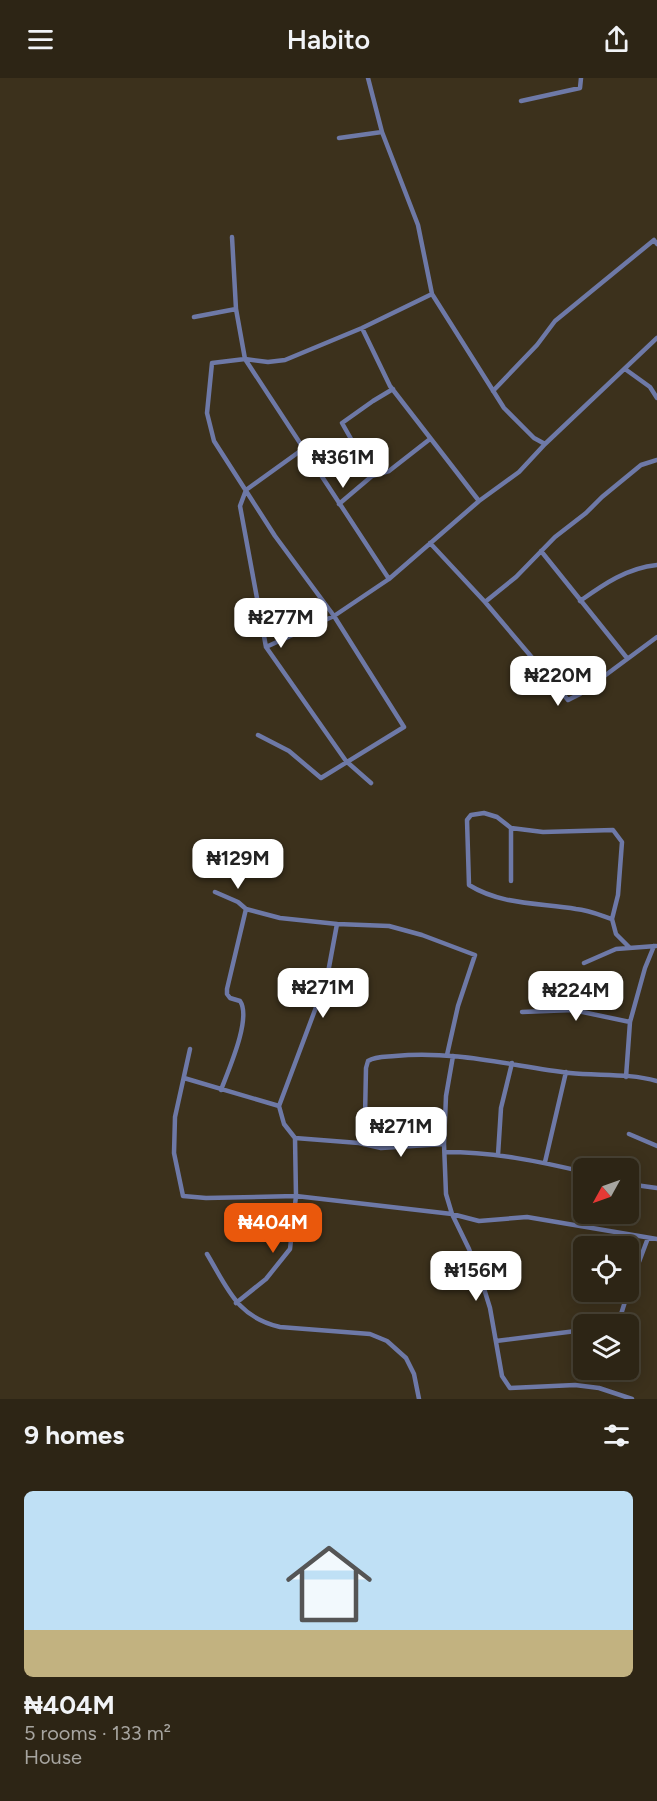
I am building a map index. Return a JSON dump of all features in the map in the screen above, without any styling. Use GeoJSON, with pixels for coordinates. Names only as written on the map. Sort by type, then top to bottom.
{"type":"FeatureCollection","features":[{"type":"Feature","properties":{"kind":"street"},"geometry":{"type":"LineString","coordinates":[[368,78],[382,132],[418,225],[432,294],[504,408],[534,438],[545,444]]}},
{"type":"Feature","properties":{"kind":"street"},"geometry":{"type":"LineString","coordinates":[[521,101],[580,88],[581,78]]}},
{"type":"Feature","properties":{"kind":"street"},"geometry":{"type":"LineString","coordinates":[[339,138],[382,132]]}},
{"type":"Feature","properties":{"kind":"street"},"geometry":{"type":"LineString","coordinates":[[232,237],[237,309],[245,359],[389,579]]}},
{"type":"Feature","properties":{"kind":"street"},"geometry":{"type":"LineString","coordinates":[[493,391],[537,345],[555,321],[654,240],[657,244]]}},
{"type":"Feature","properties":{"kind":"street"},"geometry":{"type":"LineString","coordinates":[[258,735],[289,751],[321,778],[404,727],[334,616],[275,536],[214,441],[207,413],[212,363],[245,359],[268,362],[285,360],[362,328],[432,294]]}},
{"type":"Feature","properties":{"kind":"street"},"geometry":{"type":"LineString","coordinates":[[194,317],[237,309]]}},
{"type":"Feature","properties":{"kind":"street"},"geometry":{"type":"LineString","coordinates":[[362,328],[393,389],[479,501]]}},
{"type":"Feature","properties":{"kind":"street"},"geometry":{"type":"LineString","coordinates":[[266,647],[334,616],[389,579],[479,501],[519,472],[545,444],[657,338]]}},
{"type":"Feature","properties":{"kind":"street"},"geometry":{"type":"LineString","coordinates":[[625,369],[650,387],[657,398]]}},
{"type":"Feature","properties":{"kind":"street"},"geometry":{"type":"LineString","coordinates":[[372,476],[342,423],[393,389]]}},
{"type":"Feature","properties":{"kind":"street"},"geometry":{"type":"LineString","coordinates":[[339,504],[372,476],[389,471],[430,439]]}},
{"type":"Feature","properties":{"kind":"street"},"geometry":{"type":"LineString","coordinates":[[303,449],[246,490],[240,506],[266,647],[346,761],[370,783]]}},
{"type":"Feature","properties":{"kind":"street"},"geometry":{"type":"LineString","coordinates":[[485,602],[641,465],[657,460]]}},
{"type":"Feature","properties":{"kind":"street"},"geometry":{"type":"LineString","coordinates":[[430,543],[485,602],[568,700],[580,694],[657,637]]}},
{"type":"Feature","properties":{"kind":"street"},"geometry":{"type":"LineString","coordinates":[[541,551],[627,658]]}},
{"type":"Feature","properties":{"kind":"street"},"geometry":{"type":"LineString","coordinates":[[580,601],[615,577],[657,565]]}},
{"type":"Feature","properties":{"kind":"street"},"geometry":{"type":"LineString","coordinates":[[612,920],[579,909],[529,904],[491,896],[469,885],[468,818],[476,814],[493,815],[511,828],[543,832],[608,829],[617,833],[622,842],[618,895],[612,920],[616,934],[628,947]]}},
{"type":"Feature","properties":{"kind":"street"},"geometry":{"type":"LineString","coordinates":[[511,828],[511,881]]}},
{"type":"Feature","properties":{"kind":"street"},"geometry":{"type":"LineString","coordinates":[[215,892],[238,902],[246,909],[280,918],[337,924],[389,926],[422,935],[475,955],[458,1006],[450,1056],[444,1144],[446,1194],[452,1214],[481,1279],[490,1308],[502,1376],[510,1388],[575,1385],[599,1388],[632,1399]]}},
{"type":"Feature","properties":{"kind":"street"},"geometry":{"type":"LineString","coordinates":[[221,1090],[237,1048],[245,1012],[240,1001],[230,998],[227,989],[246,909]]}},
{"type":"Feature","properties":{"kind":"street"},"geometry":{"type":"LineString","coordinates":[[236,1303],[266,1279],[290,1249],[296,1196],[295,1138],[285,1124],[279,1106],[327,978],[337,924]]}},
{"type":"Feature","properties":{"kind":"street"},"geometry":{"type":"LineString","coordinates":[[584,963],[609,951],[628,947],[656,946],[642,976],[630,1022],[626,1077]]}},
{"type":"Feature","properties":{"kind":"street"},"geometry":{"type":"LineString","coordinates":[[522,1012],[573,1010],[630,1022]]}},
{"type":"Feature","properties":{"kind":"street"},"geometry":{"type":"LineString","coordinates":[[190,1049],[175,1117],[174,1153],[183,1196],[207,1198],[296,1196],[452,1214],[479,1221],[527,1217],[657,1239]]}},
{"type":"Feature","properties":{"kind":"street"},"geometry":{"type":"LineString","coordinates":[[359,1143],[364,1117],[366,1068],[368,1061],[375,1058],[407,1054],[450,1056],[566,1072],[641,1077],[657,1081]]}},
{"type":"Feature","properties":{"kind":"street"},"geometry":{"type":"LineString","coordinates":[[498,1155],[501,1107],[512,1063]]}},
{"type":"Feature","properties":{"kind":"street"},"geometry":{"type":"LineString","coordinates":[[545,1162],[566,1072]]}},
{"type":"Feature","properties":{"kind":"street"},"geometry":{"type":"LineString","coordinates":[[184,1078],[279,1106]]}},
{"type":"Feature","properties":{"kind":"street"},"geometry":{"type":"LineString","coordinates":[[629,1134],[657,1146]]}},
{"type":"Feature","properties":{"kind":"street"},"geometry":{"type":"LineString","coordinates":[[295,1138],[359,1143],[381,1148],[444,1144]]}},
{"type":"Feature","properties":{"kind":"street"},"geometry":{"type":"LineString","coordinates":[[446,1152],[498,1155],[545,1162],[573,1169]]}},
{"type":"Feature","properties":{"kind":"street"},"geometry":{"type":"LineString","coordinates":[[639,1186],[657,1188]]}},
{"type":"Feature","properties":{"kind":"street"},"geometry":{"type":"LineString","coordinates":[[639,1261],[648,1238]]}},
{"type":"Feature","properties":{"kind":"street"},"geometry":{"type":"LineString","coordinates":[[207,1254],[236,1303],[252,1317],[266,1324],[290,1329],[370,1334],[387,1341],[406,1358],[414,1374],[419,1399]]}},
{"type":"Feature","properties":{"kind":"street"},"geometry":{"type":"LineString","coordinates":[[496,1341],[573,1330]]}}]}
